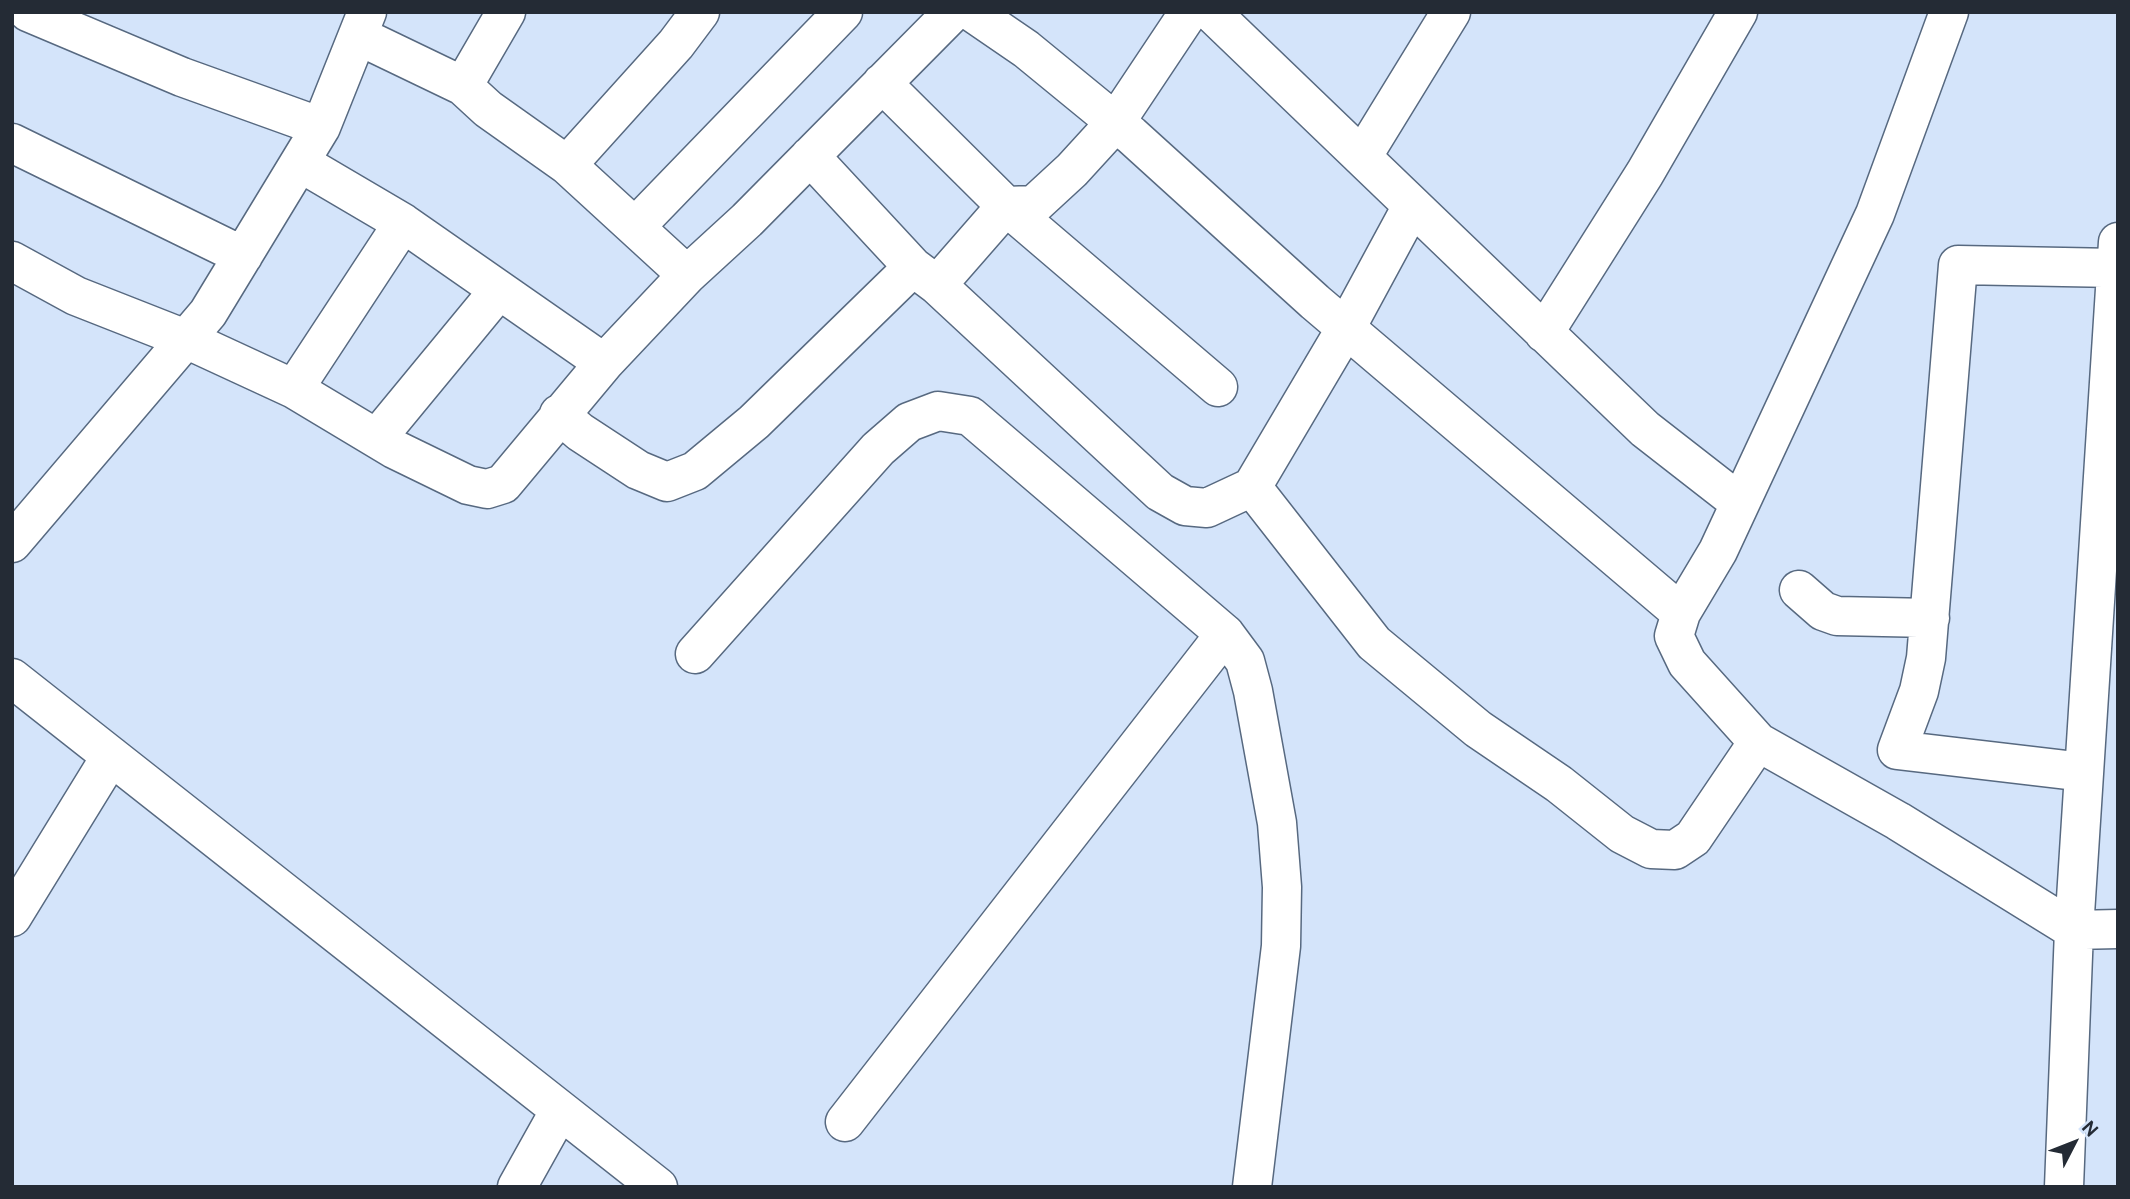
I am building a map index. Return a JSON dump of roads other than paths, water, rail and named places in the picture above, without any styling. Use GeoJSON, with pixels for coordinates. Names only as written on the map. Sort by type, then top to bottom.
{"type":"FeatureCollection","features":[{"type":"Feature","properties":{"kind":"street"},"geometry":{"type":"LineString","coordinates":[[28,12],[182,77],[321,127]]}},
{"type":"Feature","properties":{"kind":"street"},"geometry":{"type":"LineString","coordinates":[[463,86],[506,12]]}},
{"type":"Feature","properties":{"kind":"street"},"geometry":{"type":"LineString","coordinates":[[567,165],[676,44],[700,12]]}},
{"type":"Feature","properties":{"kind":"street"},"geometry":{"type":"LineString","coordinates":[[635,227],[843,12]]}},
{"type":"Feature","properties":{"kind":"street"},"geometry":{"type":"LineString","coordinates":[[12,261],[76,296],[188,340],[294,389],[377,438],[468,485],[487,489],[503,484],[559,414],[687,275],[953,12]]}},
{"type":"Feature","properties":{"kind":"street"},"geometry":{"type":"LineString","coordinates":[[972,12],[1026,49],[1115,122],[1346,328],[1681,613]]}},
{"type":"Feature","properties":{"kind":"street"},"geometry":{"type":"LineString","coordinates":[[559,414],[638,470],[667,482],[695,471],[1006,206],[1034,205],[1072,170],[1115,122],[1189,12]]}},
{"type":"Feature","properties":{"kind":"street"},"geometry":{"type":"LineString","coordinates":[[1212,12],[1645,429],[1740,503]]}},
{"type":"Feature","properties":{"kind":"street"},"geometry":{"type":"LineString","coordinates":[[1362,157],[1451,12]]}},
{"type":"Feature","properties":{"kind":"street"},"geometry":{"type":"LineString","coordinates":[[1544,333],[1645,173],[1738,12]]}},
{"type":"Feature","properties":{"kind":"street"},"geometry":{"type":"LineString","coordinates":[[1949,12],[1875,214],[1718,551],[1681,613],[1674,636],[1687,663],[1758,742],[1898,821],[2074,930],[2118,929]]}},
{"type":"Feature","properties":{"kind":"street"},"geometry":{"type":"LineString","coordinates":[[12,543],[188,340],[243,256],[321,127],[363,24],[463,86],[488,109],[567,165],[687,275]]}},
{"type":"Feature","properties":{"kind":"street"},"geometry":{"type":"LineString","coordinates":[[882,83],[1006,206],[1218,387]]}},
{"type":"Feature","properties":{"kind":"street"},"geometry":{"type":"LineString","coordinates":[[12,143],[243,256]]}},
{"type":"Feature","properties":{"kind":"street"},"geometry":{"type":"LineString","coordinates":[[810,156],[925,276],[1160,492],[1185,506],[1207,508],[1252,487],[1346,328],[1412,206]]}},
{"type":"Feature","properties":{"kind":"street"},"geometry":{"type":"LineString","coordinates":[[301,163],[403,223],[604,363]]}},
{"type":"Feature","properties":{"kind":"street"},"geometry":{"type":"LineString","coordinates":[[294,389],[403,223]]}},
{"type":"Feature","properties":{"kind":"street"},"geometry":{"type":"LineString","coordinates":[[2064,1187],[2074,930],[2117,255],[1958,265],[1927,658],[1919,691],[1897,750],[2084,772]]}},
{"type":"Feature","properties":{"kind":"street"},"geometry":{"type":"LineString","coordinates":[[377,438],[499,290]]}},
{"type":"Feature","properties":{"kind":"street"},"geometry":{"type":"LineString","coordinates":[[695,654],[878,449],[909,422],[938,411],[970,416],[1225,634],[1245,661],[1253,691],[1277,823],[1282,887],[1281,946],[1252,1187]]}},
{"type":"Feature","properties":{"kind":"street"},"geometry":{"type":"LineString","coordinates":[[1252,487],[1374,643],[1478,729],[1559,784],[1622,834],[1651,849],[1675,850],[1693,838],[1758,742]]}},
{"type":"Feature","properties":{"kind":"street"},"geometry":{"type":"LineString","coordinates":[[1799,590],[1823,611],[1837,616],[1930,618]]}},
{"type":"Feature","properties":{"kind":"street"},"geometry":{"type":"LineString","coordinates":[[845,1122],[1225,634]]}},
{"type":"Feature","properties":{"kind":"street"},"geometry":{"type":"LineString","coordinates":[[12,678],[658,1187]]}},
{"type":"Feature","properties":{"kind":"street"},"geometry":{"type":"LineString","coordinates":[[12,917],[111,756]]}},
{"type":"Feature","properties":{"kind":"street"},"geometry":{"type":"LineString","coordinates":[[517,1187],[560,1110]]}}]}
